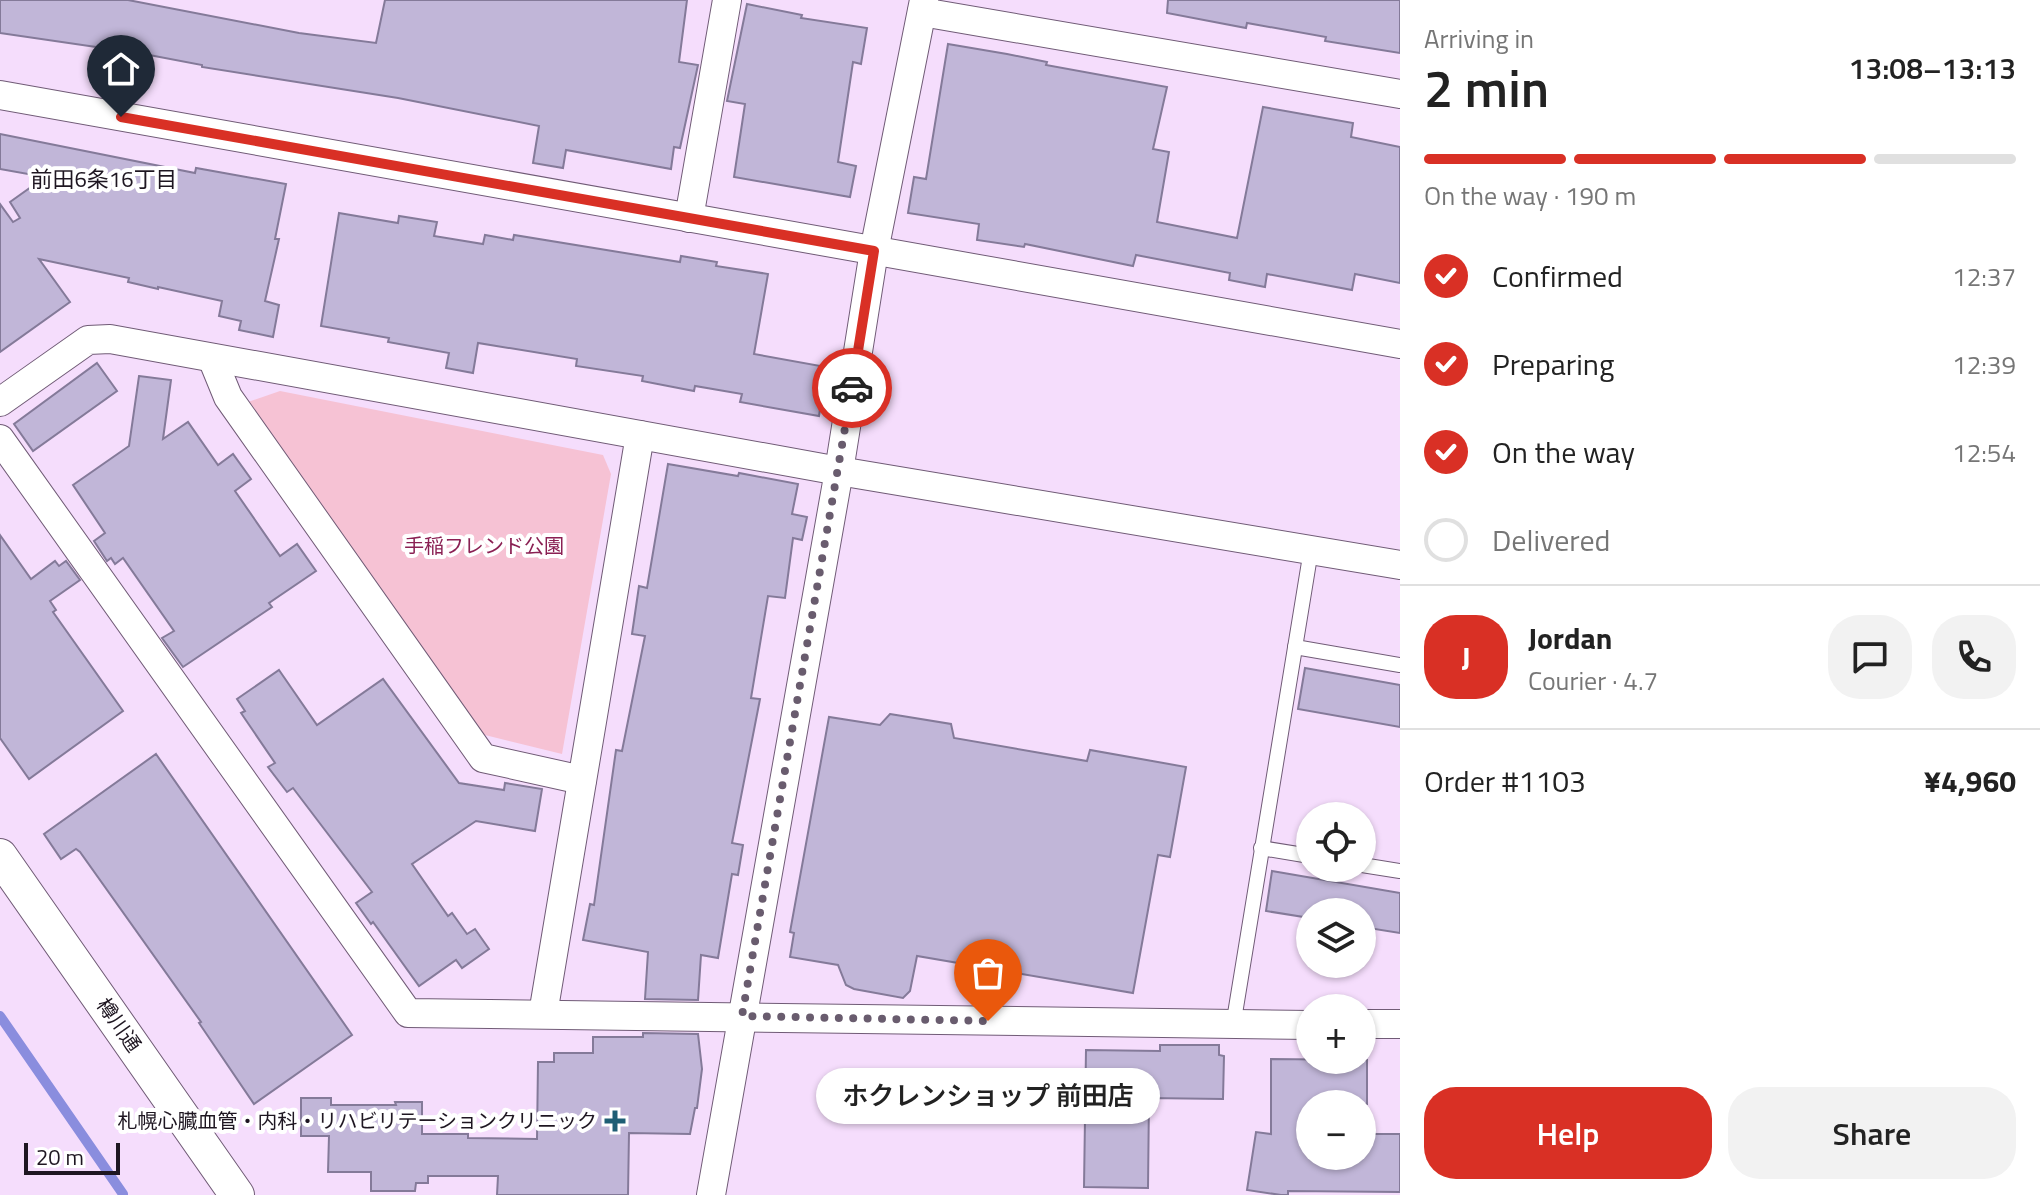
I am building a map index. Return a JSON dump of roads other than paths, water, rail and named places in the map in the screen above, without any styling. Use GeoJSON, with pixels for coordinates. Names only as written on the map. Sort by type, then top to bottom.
{"type":"FeatureCollection","features":[{"type":"Feature","properties":{"kind":"street"},"geometry":{"type":"LineString","coordinates":[[689,218],[727,0]]}},
{"type":"Feature","properties":{"kind":"street"},"geometry":{"type":"LineString","coordinates":[[711,1195],[839,471],[874,251],[923,6],[1400,94]]}},
{"type":"Feature","properties":{"kind":"street"},"geometry":{"type":"LineString","coordinates":[[0,95],[1400,344]]}},
{"type":"Feature","properties":{"kind":"street"},"geometry":{"type":"LineString","coordinates":[[0,402],[88,340],[110,339],[839,471],[1400,565]]}},
{"type":"Feature","properties":{"kind":"street"},"geometry":{"type":"LineString","coordinates":[[212,358],[228,397],[483,758],[582,780]]}},
{"type":"Feature","properties":{"kind":"street"},"geometry":{"type":"LineString","coordinates":[[543,1014],[640,435]]}},
{"type":"Feature","properties":{"kind":"street"},"geometry":{"type":"LineString","coordinates":[[0,439],[408,1013],[1296,1025]]}},
{"type":"Feature","properties":{"kind":"street","name":"樽川通"},"geometry":{"type":"LineString","coordinates":[[0,856],[237,1195]]}},
{"type":"Feature","properties":{"kind":"street"},"geometry":{"type":"LineString","coordinates":[[1376,1024],[1400,1024]]}},
{"type":"Feature","properties":{"kind":"lane"},"geometry":{"type":"LineString","coordinates":[[1233,1026],[1311,550]]}},
{"type":"Feature","properties":{"kind":"lane"},"geometry":{"type":"LineString","coordinates":[[1295,647],[1400,665]]}},
{"type":"Feature","properties":{"kind":"lane"},"geometry":{"type":"LineString","coordinates":[[1261,848],[1296,854]]}},
{"type":"Feature","properties":{"kind":"lane"},"geometry":{"type":"LineString","coordinates":[[1376,867],[1400,871]]}},
{"type":"Feature","properties":{"kind":"waterway"},"geometry":{"type":"LineString","coordinates":[[0,1016],[123,1194]]}},
{"type":"Feature","properties":{"kind":"place","name":"ホクレンショップ 前田店"},"geometry":{"type":"Point","coordinates":[988,1021]}},
{"type":"Feature","properties":{"kind":"place","name":"札幌心臓血管・内科・リハビリテーションクリニック"},"geometry":{"type":"Point","coordinates":[615,1121]}},
{"type":"Feature","properties":{"kind":"district","name":"前田6条16丁目"},"geometry":{"type":"Point","coordinates":[104,179]}},
{"type":"Feature","properties":{"kind":"park label","name":"手稲フレンド公園"},"geometry":{"type":"Point","coordinates":[484,546]}}]}
